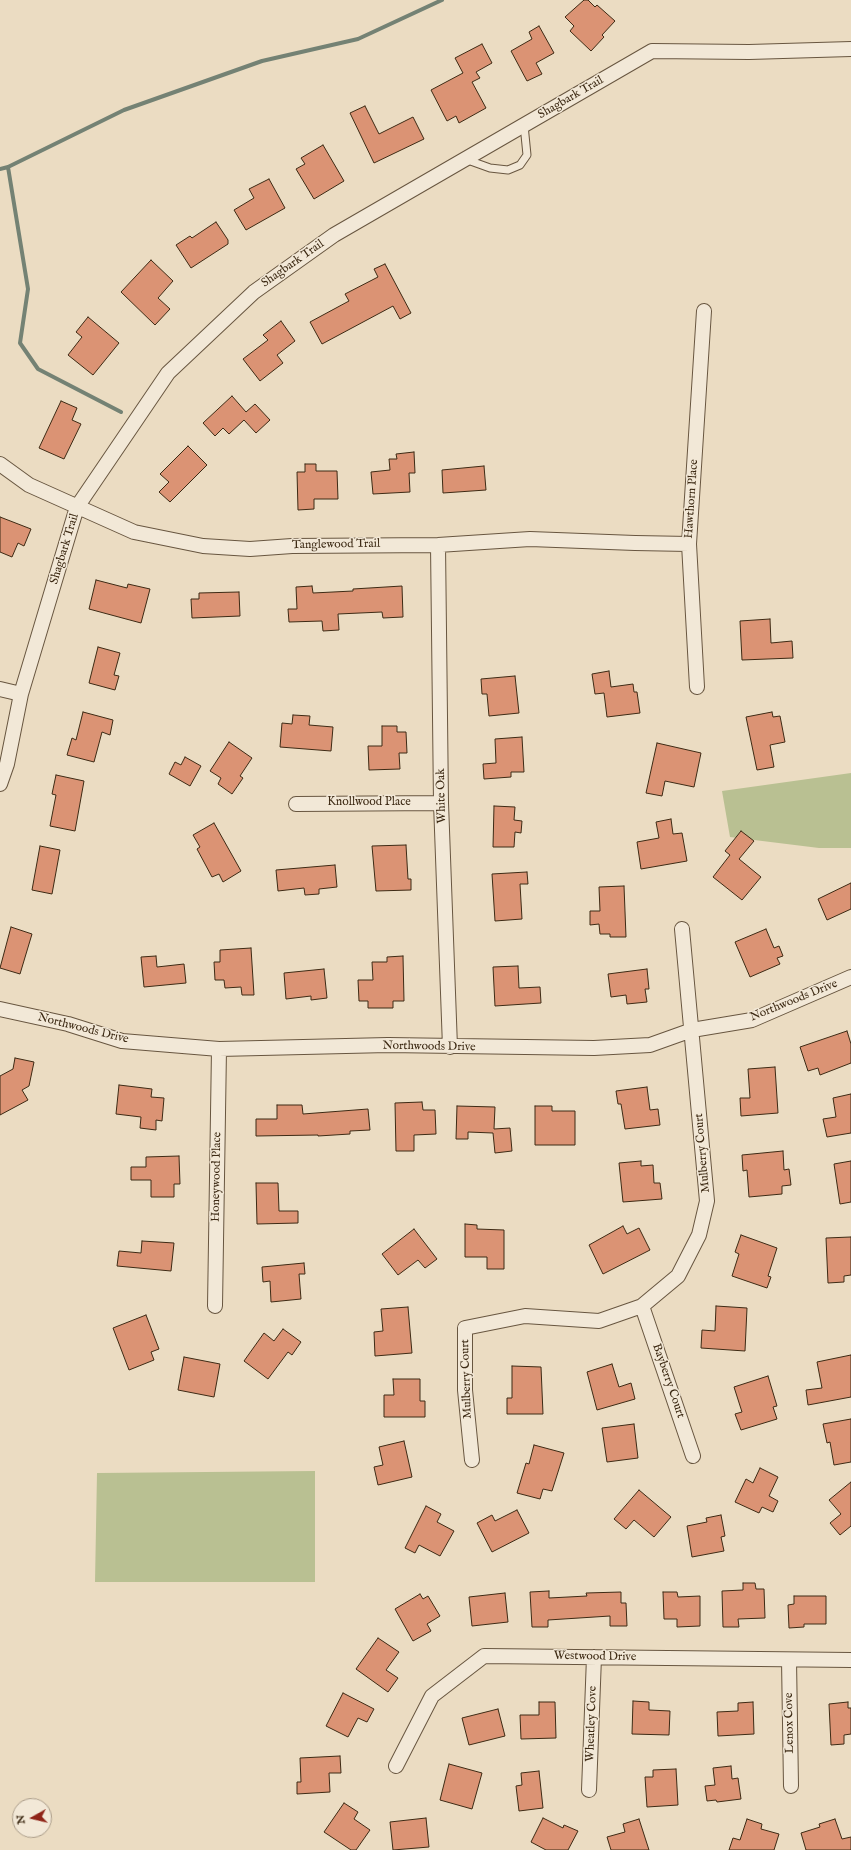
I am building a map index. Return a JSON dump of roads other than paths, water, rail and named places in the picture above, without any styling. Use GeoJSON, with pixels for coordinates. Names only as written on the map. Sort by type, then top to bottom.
{"type":"FeatureCollection","features":[{"type":"Feature","properties":{"kind":"street","name":"Shagbark Trail"},"geometry":{"type":"LineString","coordinates":[[0,784],[7,764],[22,694],[77,508],[168,373],[254,292],[334,235],[652,51],[749,52],[851,49]]}},
{"type":"Feature","properties":{"kind":"street","name":"Hawthorn Place"},"geometry":{"type":"LineString","coordinates":[[696,687],[689,544],[704,311]]}},
{"type":"Feature","properties":{"kind":"street","name":"Tanglewood Trail"},"geometry":{"type":"LineString","coordinates":[[0,464],[29,485],[77,508],[134,532],[203,546],[250,549],[292,546],[438,545],[530,539],[689,544]]}},
{"type":"Feature","properties":{"kind":"street","name":"White Oak"},"geometry":{"type":"LineString","coordinates":[[438,545],[441,803],[450,1048]]}},
{"type":"Feature","properties":{"kind":"street"},"geometry":{"type":"LineString","coordinates":[[0,689],[22,694]]}},
{"type":"Feature","properties":{"kind":"street","name":"Knollwood Place"},"geometry":{"type":"LineString","coordinates":[[296,804],[441,803]]}},
{"type":"Feature","properties":{"kind":"street","name":"Mulberry Court"},"geometry":{"type":"LineString","coordinates":[[472,1460],[465,1390],[465,1328],[525,1316],[599,1320],[642,1306],[678,1276],[699,1235],[707,1201],[682,929]]}},
{"type":"Feature","properties":{"kind":"street","name":"Northwoods Drive"},"geometry":{"type":"LineString","coordinates":[[0,1010],[68,1024],[122,1041],[219,1049],[388,1046],[450,1048],[594,1048],[650,1045],[692,1030],[752,1020],[851,977]]}},
{"type":"Feature","properties":{"kind":"street","name":"Honeywood Place"},"geometry":{"type":"LineString","coordinates":[[215,1306],[219,1049]]}},
{"type":"Feature","properties":{"kind":"street","name":"Bayberry Court"},"geometry":{"type":"LineString","coordinates":[[642,1306],[693,1456]]}},
{"type":"Feature","properties":{"kind":"street","name":"Westwood Drive"},"geometry":{"type":"LineString","coordinates":[[396,1766],[432,1696],[484,1656],[851,1660]]}},
{"type":"Feature","properties":{"kind":"street","name":"Wheatley Cove"},"geometry":{"type":"LineString","coordinates":[[589,1790],[594,1657]]}},
{"type":"Feature","properties":{"kind":"street","name":"Lenox Cove"},"geometry":{"type":"LineString","coordinates":[[789,1660],[790,1786]]}},
{"type":"Feature","properties":{"kind":"lane"},"geometry":{"type":"LineString","coordinates":[[465,159],[490,168],[508,170],[520,165],[528,155],[524,125]]}},
{"type":"Feature","properties":{"kind":"waterway"},"geometry":{"type":"LineString","coordinates":[[0,169],[8,167],[124,110],[262,61],[358,39],[442,0]]}},
{"type":"Feature","properties":{"kind":"waterway"},"geometry":{"type":"LineString","coordinates":[[8,167],[28,289],[20,343],[38,369],[121,412]]}}]}
